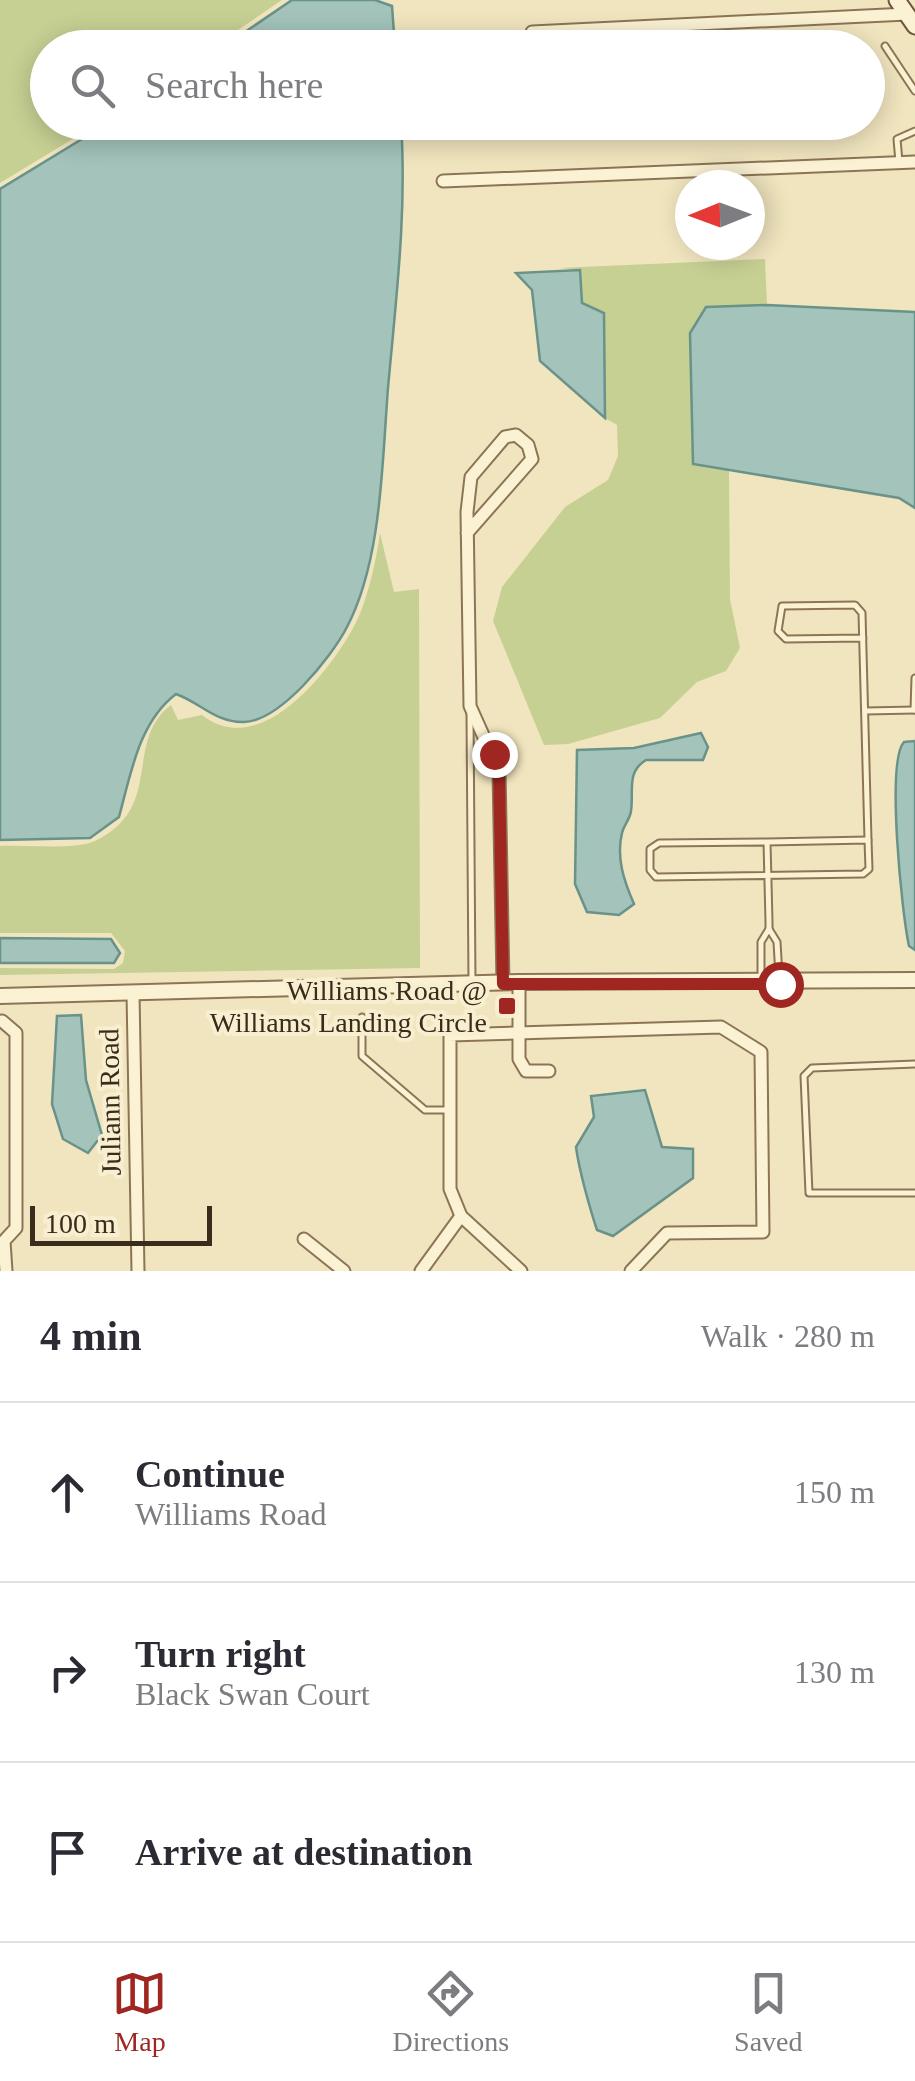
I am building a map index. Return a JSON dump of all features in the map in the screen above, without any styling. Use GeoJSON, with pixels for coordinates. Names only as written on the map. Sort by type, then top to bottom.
{"type":"FeatureCollection","features":[{"type":"Feature","properties":{"kind":"street"},"geometry":{"type":"LineString","coordinates":[[571,30],[906,13]]}},
{"type":"Feature","properties":{"kind":"street"},"geometry":{"type":"LineString","coordinates":[[443,181],[915,162]]}},
{"type":"Feature","properties":{"kind":"street"},"geometry":{"type":"LineString","coordinates":[[467,533],[532,459],[528,445],[516,435],[504,437],[471,477],[467,533],[470,706],[499,771],[511,983],[522,1066],[526,1071],[549,1071]]}},
{"type":"Feature","properties":{"kind":"street"},"geometry":{"type":"LineString","coordinates":[[6,1271],[2,1246],[16,1228],[16,1032],[1,1022],[1,996],[511,983],[915,980]]}},
{"type":"Feature","properties":{"kind":"street","name":"Juliann Road"},"geometry":{"type":"LineString","coordinates":[[133,992],[138,1271]]}},
{"type":"Feature","properties":{"kind":"street"},"geometry":{"type":"LineString","coordinates":[[522,1271],[461,1216],[450,1190],[450,1035],[721,1028],[761,1052],[762,1232],[667,1233],[631,1271]]}},
{"type":"Feature","properties":{"kind":"street"},"geometry":{"type":"LineString","coordinates":[[421,1271],[461,1216]]}},
{"type":"Feature","properties":{"kind":"street"},"geometry":{"type":"LineString","coordinates":[[304,1239],[344,1271]]}},
{"type":"Feature","properties":{"kind":"lane"},"geometry":{"type":"LineString","coordinates":[[885,46],[915,92]]}},
{"type":"Feature","properties":{"kind":"lane"},"geometry":{"type":"LineString","coordinates":[[899,163],[898,139],[915,131]]}},
{"type":"Feature","properties":{"kind":"lane"},"geometry":{"type":"LineString","coordinates":[[863,638],[786,639],[778,631],[778,614],[782,606],[855,606],[862,612],[863,638],[865,711],[868,840],[868,869],[863,874],[656,877],[650,870],[650,850],[659,844],[868,840]]}},
{"type":"Feature","properties":{"kind":"lane"},"geometry":{"type":"LineString","coordinates":[[865,711],[915,710],[915,678]]}},
{"type":"Feature","properties":{"kind":"lane"},"geometry":{"type":"LineString","coordinates":[[470,706],[472,985]]}},
{"type":"Feature","properties":{"kind":"lane"},"geometry":{"type":"LineString","coordinates":[[767,842],[770,930],[777,942],[780,984]]}},
{"type":"Feature","properties":{"kind":"lane"},"geometry":{"type":"LineString","coordinates":[[761,984],[760,942],[770,930]]}},
{"type":"Feature","properties":{"kind":"lane"},"geometry":{"type":"LineString","coordinates":[[362,1017],[362,1056],[425,1110],[450,1110]]}},
{"type":"Feature","properties":{"kind":"lane"},"geometry":{"type":"LineString","coordinates":[[915,1064],[812,1068],[804,1076],[810,1193],[915,1192]]}},
{"type":"Feature","properties":{"kind":"green space"},"geometry":{"type":"Polygon","coordinates":[[[0,0],[282,0],[238,30],[30,30],[30,140],[71,140],[0,183],[0,0]]]}},
{"type":"Feature","properties":{"kind":"green space"},"geometry":{"type":"Polygon","coordinates":[[[765,259],[767,305],[706,307],[690,333],[693,463],[729,469],[730,599],[740,648],[726,671],[697,682],[660,718],[568,744],[544,745],[493,621],[502,587],[565,507],[608,480],[618,456],[617,425],[605,418],[604,314],[583,304],[580,270],[559,268],[765,259]]]}},
{"type":"Feature","properties":{"kind":"green space"},"geometry":{"type":"Polygon","coordinates":[[[380,533],[394,592],[419,589],[420,968],[0,975],[0,968],[114,969],[123,963],[125,951],[111,933],[0,933],[0,846],[86,844],[116,827],[130,811],[137,793],[149,737],[157,720],[171,705],[178,720],[202,715],[224,726],[246,727],[289,707],[326,669],[352,630],[370,583],[380,533]]]}},
{"type":"Feature","properties":{"kind":"water"},"geometry":{"type":"Polygon","coordinates":[[[292,0],[375,0],[392,6],[394,30],[248,30],[292,0]]]}},
{"type":"Feature","properties":{"kind":"water"},"geometry":{"type":"Polygon","coordinates":[[[80,140],[402,140],[400,255],[382,479],[374,542],[359,601],[347,627],[317,670],[288,700],[258,719],[244,722],[217,716],[176,694],[145,734],[119,817],[90,838],[0,840],[0,189],[80,140]]]}},
{"type":"Feature","properties":{"kind":"water"},"geometry":{"type":"Polygon","coordinates":[[[580,270],[582,303],[604,313],[605,418],[540,361],[532,290],[516,273],[580,270]]]}},
{"type":"Feature","properties":{"kind":"water"},"geometry":{"type":"Polygon","coordinates":[[[767,305],[915,312],[915,508],[899,498],[693,464],[690,333],[706,307],[767,305]]]}},
{"type":"Feature","properties":{"kind":"water"},"geometry":{"type":"Polygon","coordinates":[[[701,733],[708,747],[703,760],[646,760],[633,776],[631,811],[620,851],[624,878],[634,904],[619,915],[587,912],[575,884],[577,750],[634,748],[701,733]]]}},
{"type":"Feature","properties":{"kind":"water"},"geometry":{"type":"Polygon","coordinates":[[[915,741],[915,950],[909,946],[906,929],[896,778],[904,742],[915,741]]]}},
{"type":"Feature","properties":{"kind":"water"},"geometry":{"type":"Polygon","coordinates":[[[0,938],[111,939],[120,953],[114,963],[0,963],[0,938]]]}},
{"type":"Feature","properties":{"kind":"water"},"geometry":{"type":"Polygon","coordinates":[[[81,1015],[86,1080],[102,1135],[88,1153],[63,1139],[52,1104],[57,1016],[81,1015]]]}},
{"type":"Feature","properties":{"kind":"water"},"geometry":{"type":"Polygon","coordinates":[[[645,1090],[662,1147],[693,1149],[693,1178],[613,1236],[597,1230],[576,1147],[594,1117],[591,1096],[645,1090]]]}},
{"type":"Feature","properties":{"kind":"place","name":"Williams Road @ Williams Landing Circle"},"geometry":{"type":"Point","coordinates":[507,1006]}},
{"type":"Feature","properties":{"kind":"route"},"geometry":{"type":"LineString","coordinates":[[494,754],[499,771],[503,984],[780,984]]}}]}
